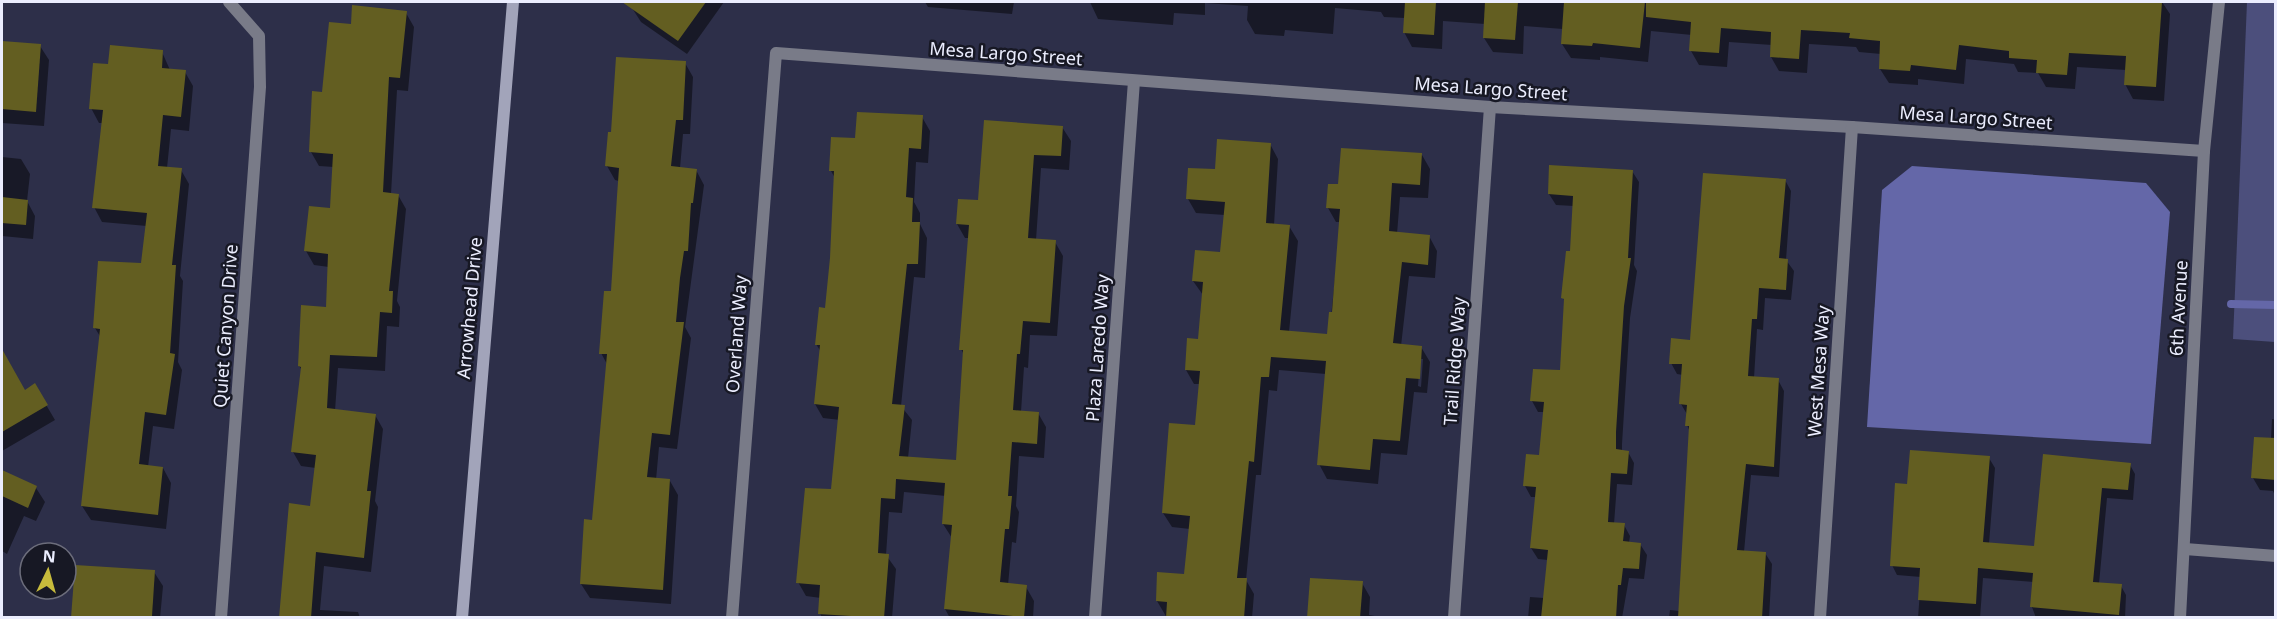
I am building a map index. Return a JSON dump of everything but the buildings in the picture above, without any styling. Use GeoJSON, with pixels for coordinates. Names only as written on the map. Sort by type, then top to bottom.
{"type":"FeatureCollection","features":[{"type":"Feature","properties":{"kind":"main road","name":"Arrowhead Drive"},"geometry":{"type":"LineString","coordinates":[[462,618],[513,2]]}},
{"type":"Feature","properties":{"kind":"street","name":"Quiet Canyon Drive"},"geometry":{"type":"LineString","coordinates":[[221,618],[260,87],[259,36],[229,2]]}},
{"type":"Feature","properties":{"kind":"street","name":"6th Avenue"},"geometry":{"type":"LineString","coordinates":[[2180,618],[2204,151],[2219,2]]}},
{"type":"Feature","properties":{"kind":"street","name":"Mesa Largo Street"},"geometry":{"type":"LineString","coordinates":[[776,54],[1490,107],[1852,127],[2204,151]]}},
{"type":"Feature","properties":{"kind":"street","name":"Overland Way"},"geometry":{"type":"LineString","coordinates":[[732,618],[776,54]]}},
{"type":"Feature","properties":{"kind":"street","name":"Plaza Laredo Way"},"geometry":{"type":"LineString","coordinates":[[1095,618],[1134,81]]}},
{"type":"Feature","properties":{"kind":"street","name":"Trail Ridge Way"},"geometry":{"type":"LineString","coordinates":[[1454,618],[1490,107]]}},
{"type":"Feature","properties":{"kind":"street","name":"West Mesa Way"},"geometry":{"type":"LineString","coordinates":[[1820,618],[1852,127]]}},
{"type":"Feature","properties":{"kind":"street"},"geometry":{"type":"LineString","coordinates":[[2185,549],[2276,556]]}},
{"type":"Feature","properties":{"kind":"shaded area"},"geometry":{"type":"Polygon","coordinates":[[[2247,2],[2275,2],[2275,342],[2233,339],[2247,2]]]}},
{"type":"Feature","properties":{"kind":"shaded area"},"geometry":{"type":"Polygon","coordinates":[[[1912,166],[2146,183],[2170,212],[2151,444],[1867,427],[1882,190],[1912,166]]]}},
{"type":"Feature","properties":{"kind":"waterway"},"geometry":{"type":"LineString","coordinates":[[2231,304],[2276,305]]}}]}
